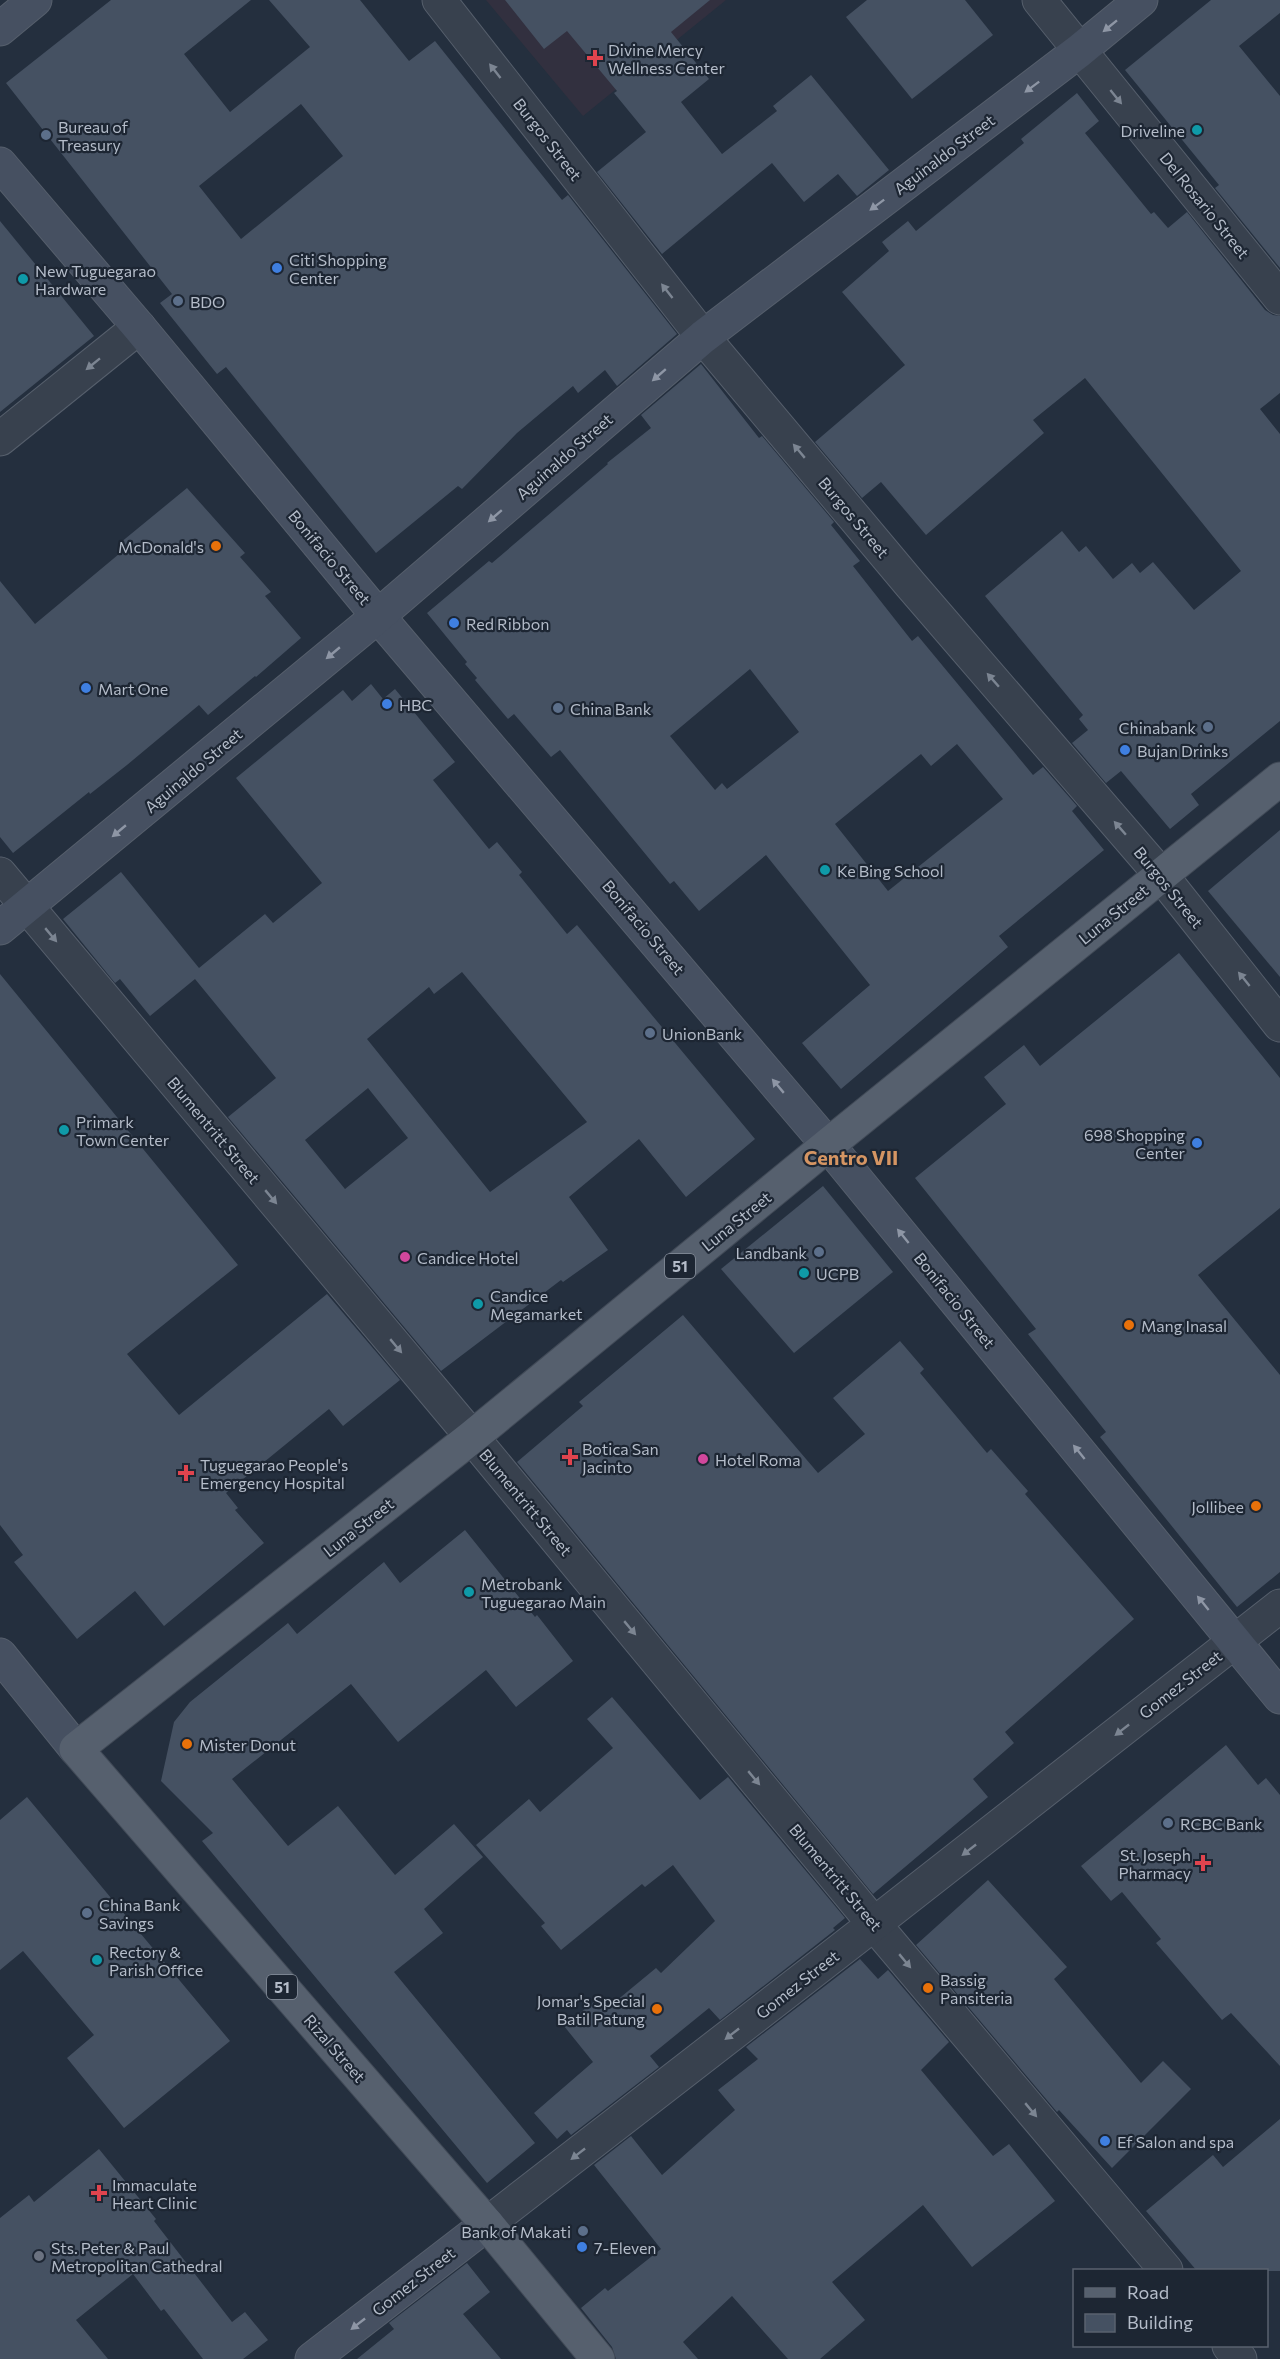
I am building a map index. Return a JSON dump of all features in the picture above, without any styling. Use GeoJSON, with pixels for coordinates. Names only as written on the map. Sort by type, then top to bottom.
{"type":"FeatureCollection","features":[{"type":"Feature","properties":{"kind":"main road","name":"Luna Street"},"geometry":{"type":"LineString","coordinates":[[76,1749],[472,1437],[1280,778]]}},
{"type":"Feature","properties":{"kind":"main road","name":"Rizal Street"},"geometry":{"type":"LineString","coordinates":[[76,1749],[487,2224],[598,2359]]}},
{"type":"Feature","properties":{"kind":"street"},"geometry":{"type":"LineString","coordinates":[[0,29],[35,0]]}},
{"type":"Feature","properties":{"kind":"street","name":"Burgos Street"},"geometry":{"type":"LineString","coordinates":[[439,0],[703,337],[910,584],[1161,875],[1280,1025]]}},
{"type":"Feature","properties":{"kind":"street","name":"Del Rosario Street"},"geometry":{"type":"LineString","coordinates":[[1039,0],[1280,298]]}},
{"type":"Feature","properties":{"kind":"street","name":"Aguinaldo Street"},"geometry":{"type":"LineString","coordinates":[[0,928],[378,616],[703,337],[1079,51],[1141,0]]}},
{"type":"Feature","properties":{"kind":"street","name":"Bonifacio Street"},"geometry":{"type":"LineString","coordinates":[[0,164],[139,327],[378,616],[828,1145],[1280,1697]]}},
{"type":"Feature","properties":{"kind":"street"},"geometry":{"type":"LineString","coordinates":[[0,439],[139,327]]}},
{"type":"Feature","properties":{"kind":"street","name":"Blumentritt Street"},"geometry":{"type":"LineString","coordinates":[[0,874],[472,1437],[874,1924],[1164,2269]]}},
{"type":"Feature","properties":{"kind":"street","name":"Gomez Street"},"geometry":{"type":"LineString","coordinates":[[312,2359],[1280,1606]]}},
{"type":"Feature","properties":{"kind":"street","name":"Rizal Street"},"geometry":{"type":"LineString","coordinates":[[0,1655],[76,1749]]}},
{"type":"Feature","properties":{"kind":"street"},"geometry":{"type":"LineString","coordinates":[[1230,2347],[1240,2359]]}},
{"type":"Feature","properties":{"kind":"shaded area","name":"Divine Mercy Wellness Center"},"geometry":{"type":"Polygon","coordinates":[[[486,0],[726,0],[583,116],[486,0]]]}},
{"type":"Feature","properties":{"kind":"building"},"geometry":{"type":"Polygon","coordinates":[[[111,0],[251,0],[184,54],[230,112],[310,47],[269,0],[360,0],[409,61],[435,41],[562,200],[568,195],[677,334],[617,386],[605,370],[578,393],[573,386],[517,433],[462,489],[458,486],[376,553],[226,367],[217,374],[160,303],[172,294],[6,83],[111,0]],[[301,104],[199,186],[241,239],[343,156],[301,104]]]}},
{"type":"Feature","properties":{"kind":"building"},"geometry":{"type":"Polygon","coordinates":[[[505,0],[710,0],[671,32],[709,79],[681,102],[722,154],[777,111],[773,106],[811,75],[889,170],[857,196],[838,174],[804,202],[772,163],[662,254],[597,172],[646,132],[614,93],[617,91],[567,31],[544,49],[505,0]]]}},
{"type":"Feature","properties":{"kind":"building"},"geometry":{"type":"Polygon","coordinates":[[[867,0],[965,0],[993,35],[912,99],[846,17],[867,0]]]}},
{"type":"Feature","properties":{"kind":"building","name":"Driveline"},"geometry":{"type":"Polygon","coordinates":[[[1211,0],[1280,0],[1280,13],[1239,46],[1280,96],[1280,268],[1215,188],[1219,185],[1125,70],[1211,0]]]}},
{"type":"Feature","properties":{"kind":"building"},"geometry":{"type":"Polygon","coordinates":[[[1077,93],[1099,121],[1085,133],[1151,214],[1154,212],[1168,228],[1187,212],[1265,310],[1280,316],[1280,393],[1260,409],[1280,434],[1280,721],[1191,794],[1199,805],[1170,829],[1121,771],[1106,783],[1072,743],[1088,730],[1079,719],[1083,715],[985,596],[1062,531],[1079,552],[1086,546],[1113,579],[1132,563],[1140,573],[1153,562],[1194,610],[1241,571],[1085,378],[1033,420],[1044,433],[926,535],[881,482],[862,498],[815,442],[905,365],[842,292],[889,251],[882,242],[908,221],[916,231],[1024,143],[1021,139],[1077,93]]]}},
{"type":"Feature","properties":{"kind":"building","name":"New Tuguegarao Hardware"},"geometry":{"type":"Polygon","coordinates":[[[0,221],[94,336],[0,412],[0,221]]]}},
{"type":"Feature","properties":{"kind":"building"},"geometry":{"type":"Polygon","coordinates":[[[701,364],[759,438],[762,436],[834,522],[831,525],[860,561],[853,566],[912,641],[918,636],[1033,775],[1043,767],[1077,806],[1072,811],[1104,850],[999,936],[1008,947],[841,1089],[802,1043],[870,985],[766,855],[699,911],[674,881],[670,884],[560,750],[551,757],[514,714],[508,719],[475,680],[477,678],[465,664],[467,662],[427,613],[489,561],[492,563],[651,428],[641,415],[701,364]],[[750,669],[670,736],[715,790],[722,783],[727,789],[799,732],[750,669]],[[957,744],[931,766],[921,754],[835,824],[888,891],[1003,799],[957,744]]]}},
{"type":"Feature","properties":{"kind":"building"},"geometry":{"type":"Polygon","coordinates":[[[187,488],[245,553],[240,557],[271,592],[265,596],[301,638],[208,715],[199,705],[127,765],[90,794],[89,792],[13,853],[0,837],[0,581],[35,624],[125,549],[120,543],[187,488]]]}},
{"type":"Feature","properties":{"kind":"building"},"geometry":{"type":"Polygon","coordinates":[[[371,684],[383,699],[395,689],[455,762],[433,780],[489,849],[497,842],[522,872],[519,875],[567,934],[577,925],[755,1139],[686,1197],[639,1139],[569,1197],[608,1250],[563,1282],[561,1280],[441,1371],[228,1117],[276,1078],[195,979],[150,1016],[120,979],[115,983],[63,919],[121,872],[199,968],[265,914],[273,923],[322,883],[236,778],[343,690],[352,701],[371,684]],[[462,972],[434,994],[429,987],[367,1039],[490,1192],[587,1122],[462,972]],[[368,1088],[305,1140],[345,1189],[408,1138],[368,1088]]]}},
{"type":"Feature","properties":{"kind":"building"},"geometry":{"type":"Polygon","coordinates":[[[1280,830],[1280,977],[1208,891],[1280,830]]]}},
{"type":"Feature","properties":{"kind":"building"},"geometry":{"type":"Polygon","coordinates":[[[1179,953],[1280,1078],[1280,1208],[1198,1275],[1280,1375],[1280,1572],[1237,1607],[1100,1437],[1106,1432],[1028,1334],[1036,1329],[915,1178],[1006,1104],[984,1077],[1024,1045],[1040,1066],[1179,953]]]}},
{"type":"Feature","properties":{"kind":"building"},"geometry":{"type":"Polygon","coordinates":[[[0,974],[238,1265],[127,1354],[179,1415],[327,1294],[400,1380],[343,1426],[329,1409],[226,1493],[238,1508],[235,1510],[264,1543],[164,1626],[135,1591],[77,1639],[14,1562],[23,1555],[0,1525],[0,974]]]}},
{"type":"Feature","properties":{"kind":"building","name":"UCPB"},"geometry":{"type":"Polygon","coordinates":[[[823,1186],[893,1272],[794,1353],[721,1269],[823,1186]]]}},
{"type":"Feature","properties":{"kind":"building"},"geometry":{"type":"Polygon","coordinates":[[[683,1315],[818,1473],[865,1434],[833,1398],[900,1341],[924,1369],[920,1373],[987,1453],[991,1449],[1028,1491],[1025,1494],[1134,1619],[1005,1732],[1014,1743],[973,1779],[988,1797],[873,1894],[517,1462],[583,1406],[579,1402],[683,1315]]]}},
{"type":"Feature","properties":{"kind":"building"},"geometry":{"type":"Polygon","coordinates":[[[465,1530],[573,1661],[516,1707],[486,1670],[398,1742],[351,1684],[232,1779],[288,1846],[338,1806],[395,1875],[454,1824],[483,1857],[424,1909],[443,1933],[394,1972],[535,2143],[487,2183],[202,1841],[213,1833],[161,1781],[174,1722],[190,1702],[288,1623],[297,1634],[384,1562],[400,1583],[465,1530]]]}},
{"type":"Feature","properties":{"kind":"building"},"geometry":{"type":"Polygon","coordinates":[[[612,1697],[700,1800],[728,1777],[845,1918],[833,1928],[835,1930],[720,2020],[709,2008],[650,2056],[659,2067],[571,2135],[567,2130],[557,2139],[534,2113],[593,2062],[564,2026],[601,1996],[610,2006],[656,1968],[661,1973],[715,1921],[673,1865],[645,1887],[642,1884],[561,1950],[541,1926],[545,1923],[476,1845],[529,1799],[540,1812],[613,1748],[587,1719],[612,1697]]]}},
{"type":"Feature","properties":{"kind":"building"},"geometry":{"type":"Polygon","coordinates":[[[1226,1745],[1258,1785],[1266,1778],[1280,1795],[1280,2066],[1231,2013],[1222,2020],[1156,1943],[1161,1939],[1122,1892],[1111,1901],[1081,1866],[1226,1745]]]}},
{"type":"Feature","properties":{"kind":"building","name":"Rectory & Parish Office"},"geometry":{"type":"Polygon","coordinates":[[[27,1797],[230,2041],[124,2128],[67,2058],[94,2035],[23,1951],[0,1970],[0,1820],[27,1797]]]}},
{"type":"Feature","properties":{"kind":"building"},"geometry":{"type":"Polygon","coordinates":[[[988,1880],[1067,1967],[1054,1979],[1141,2083],[1163,2061],[1191,2089],[1112,2168],[1059,2110],[1057,2112],[916,1945],[988,1880]]]}},
{"type":"Feature","properties":{"kind":"building"},"geometry":{"type":"Polygon","coordinates":[[[860,1959],[878,1979],[888,1970],[949,2042],[921,2070],[993,2156],[1009,2144],[1055,2201],[972,2267],[923,2205],[832,2282],[865,2320],[820,2359],[788,2359],[732,2296],[683,2342],[698,2359],[616,2359],[612,2347],[581,2308],[605,2288],[608,2291],[661,2249],[594,2165],[631,2136],[662,2175],[735,2110],[718,2090],[758,2059],[746,2047],[860,1959]]]}},
{"type":"Feature","properties":{"kind":"building"},"geometry":{"type":"Polygon","coordinates":[[[1280,2119],[1280,2271],[1195,2269],[1146,2211],[1213,2155],[1223,2167],[1280,2119]]]}},
{"type":"Feature","properties":{"kind":"building"},"geometry":{"type":"Polygon","coordinates":[[[99,2149],[156,2219],[154,2221],[232,2322],[245,2312],[268,2340],[243,2359],[203,2359],[164,2309],[161,2311],[133,2274],[76,2320],[108,2359],[0,2359],[0,2218],[29,2195],[34,2202],[99,2149]]]}},
{"type":"Feature","properties":{"kind":"building"},"geometry":{"type":"Polygon","coordinates":[[[467,2263],[490,2292],[463,2314],[501,2359],[357,2359],[394,2329],[389,2323],[467,2263]]]}},
{"type":"Feature","properties":{"kind":"place","name":"Divine Mercy Wellness Center"},"geometry":{"type":"Point","coordinates":[595,58]}},
{"type":"Feature","properties":{"kind":"place","name":"Driveline"},"geometry":{"type":"Point","coordinates":[1197,130]}},
{"type":"Feature","properties":{"kind":"place","name":"Bureau of Treasury"},"geometry":{"type":"Point","coordinates":[46,135]}},
{"type":"Feature","properties":{"kind":"place","name":"Citi Shopping Center"},"geometry":{"type":"Point","coordinates":[277,268]}},
{"type":"Feature","properties":{"kind":"place","name":"New Tuguegarao Hardware"},"geometry":{"type":"Point","coordinates":[23,279]}},
{"type":"Feature","properties":{"kind":"place","name":"BDO"},"geometry":{"type":"Point","coordinates":[178,301]}},
{"type":"Feature","properties":{"kind":"place","name":"McDonald's"},"geometry":{"type":"Point","coordinates":[216,546]}},
{"type":"Feature","properties":{"kind":"place","name":"Red Ribbon"},"geometry":{"type":"Point","coordinates":[454,623]}},
{"type":"Feature","properties":{"kind":"place","name":"Mart One"},"geometry":{"type":"Point","coordinates":[86,688]}},
{"type":"Feature","properties":{"kind":"place","name":"HBC"},"geometry":{"type":"Point","coordinates":[387,704]}},
{"type":"Feature","properties":{"kind":"place","name":"China Bank"},"geometry":{"type":"Point","coordinates":[558,708]}},
{"type":"Feature","properties":{"kind":"place","name":"Chinabank"},"geometry":{"type":"Point","coordinates":[1208,727]}},
{"type":"Feature","properties":{"kind":"place","name":"Bujan Drinks"},"geometry":{"type":"Point","coordinates":[1125,750]}},
{"type":"Feature","properties":{"kind":"place","name":"Ke Bing School"},"geometry":{"type":"Point","coordinates":[825,870]}},
{"type":"Feature","properties":{"kind":"place","name":"UnionBank"},"geometry":{"type":"Point","coordinates":[650,1033]}},
{"type":"Feature","properties":{"kind":"place","name":"Primark Town Center"},"geometry":{"type":"Point","coordinates":[64,1130]}},
{"type":"Feature","properties":{"kind":"place","name":"698 Shopping Center"},"geometry":{"type":"Point","coordinates":[1197,1143]}},
{"type":"Feature","properties":{"kind":"place","name":"Landbank"},"geometry":{"type":"Point","coordinates":[819,1252]}},
{"type":"Feature","properties":{"kind":"place","name":"Candice Hotel"},"geometry":{"type":"Point","coordinates":[405,1257]}},
{"type":"Feature","properties":{"kind":"place","name":"UCPB"},"geometry":{"type":"Point","coordinates":[804,1273]}},
{"type":"Feature","properties":{"kind":"place","name":"Candice Megamarket"},"geometry":{"type":"Point","coordinates":[478,1304]}},
{"type":"Feature","properties":{"kind":"place","name":"Mang Inasal"},"geometry":{"type":"Point","coordinates":[1129,1325]}},
{"type":"Feature","properties":{"kind":"place","name":"Botica San Jacinto"},"geometry":{"type":"Point","coordinates":[570,1457]}},
{"type":"Feature","properties":{"kind":"place","name":"Hotel Roma"},"geometry":{"type":"Point","coordinates":[703,1459]}},
{"type":"Feature","properties":{"kind":"place","name":"Tuguegarao People's Emergency Hospital"},"geometry":{"type":"Point","coordinates":[186,1473]}},
{"type":"Feature","properties":{"kind":"place","name":"Jollibee"},"geometry":{"type":"Point","coordinates":[1256,1506]}},
{"type":"Feature","properties":{"kind":"place","name":"Metrobank Tuguegarao Main"},"geometry":{"type":"Point","coordinates":[469,1592]}},
{"type":"Feature","properties":{"kind":"place","name":"Mister Donut"},"geometry":{"type":"Point","coordinates":[187,1744]}},
{"type":"Feature","properties":{"kind":"place","name":"RCBC Bank"},"geometry":{"type":"Point","coordinates":[1168,1823]}},
{"type":"Feature","properties":{"kind":"place","name":"St. Joseph Pharmacy"},"geometry":{"type":"Point","coordinates":[1203,1863]}},
{"type":"Feature","properties":{"kind":"place","name":"China Bank Savings"},"geometry":{"type":"Point","coordinates":[87,1913]}},
{"type":"Feature","properties":{"kind":"place","name":"Rectory & Parish Office"},"geometry":{"type":"Point","coordinates":[97,1960]}},
{"type":"Feature","properties":{"kind":"place","name":"Bassig Pansiteria"},"geometry":{"type":"Point","coordinates":[928,1988]}},
{"type":"Feature","properties":{"kind":"place","name":"Jomar's Special Batil Patung"},"geometry":{"type":"Point","coordinates":[657,2009]}},
{"type":"Feature","properties":{"kind":"place","name":"Ef Salon and spa"},"geometry":{"type":"Point","coordinates":[1105,2141]}},
{"type":"Feature","properties":{"kind":"place","name":"Immaculate Heart Clinic"},"geometry":{"type":"Point","coordinates":[99,2193]}},
{"type":"Feature","properties":{"kind":"place","name":"Bank of Makati"},"geometry":{"type":"Point","coordinates":[583,2231]}},
{"type":"Feature","properties":{"kind":"place","name":"7-Eleven"},"geometry":{"type":"Point","coordinates":[582,2247]}},
{"type":"Feature","properties":{"kind":"place","name":"Sts. Peter & Paul Metropolitan Cathedral"},"geometry":{"type":"Point","coordinates":[39,2256]}},
{"type":"Feature","properties":{"kind":"district","name":"Centro VII"},"geometry":{"type":"Point","coordinates":[851,1157]}}]}
